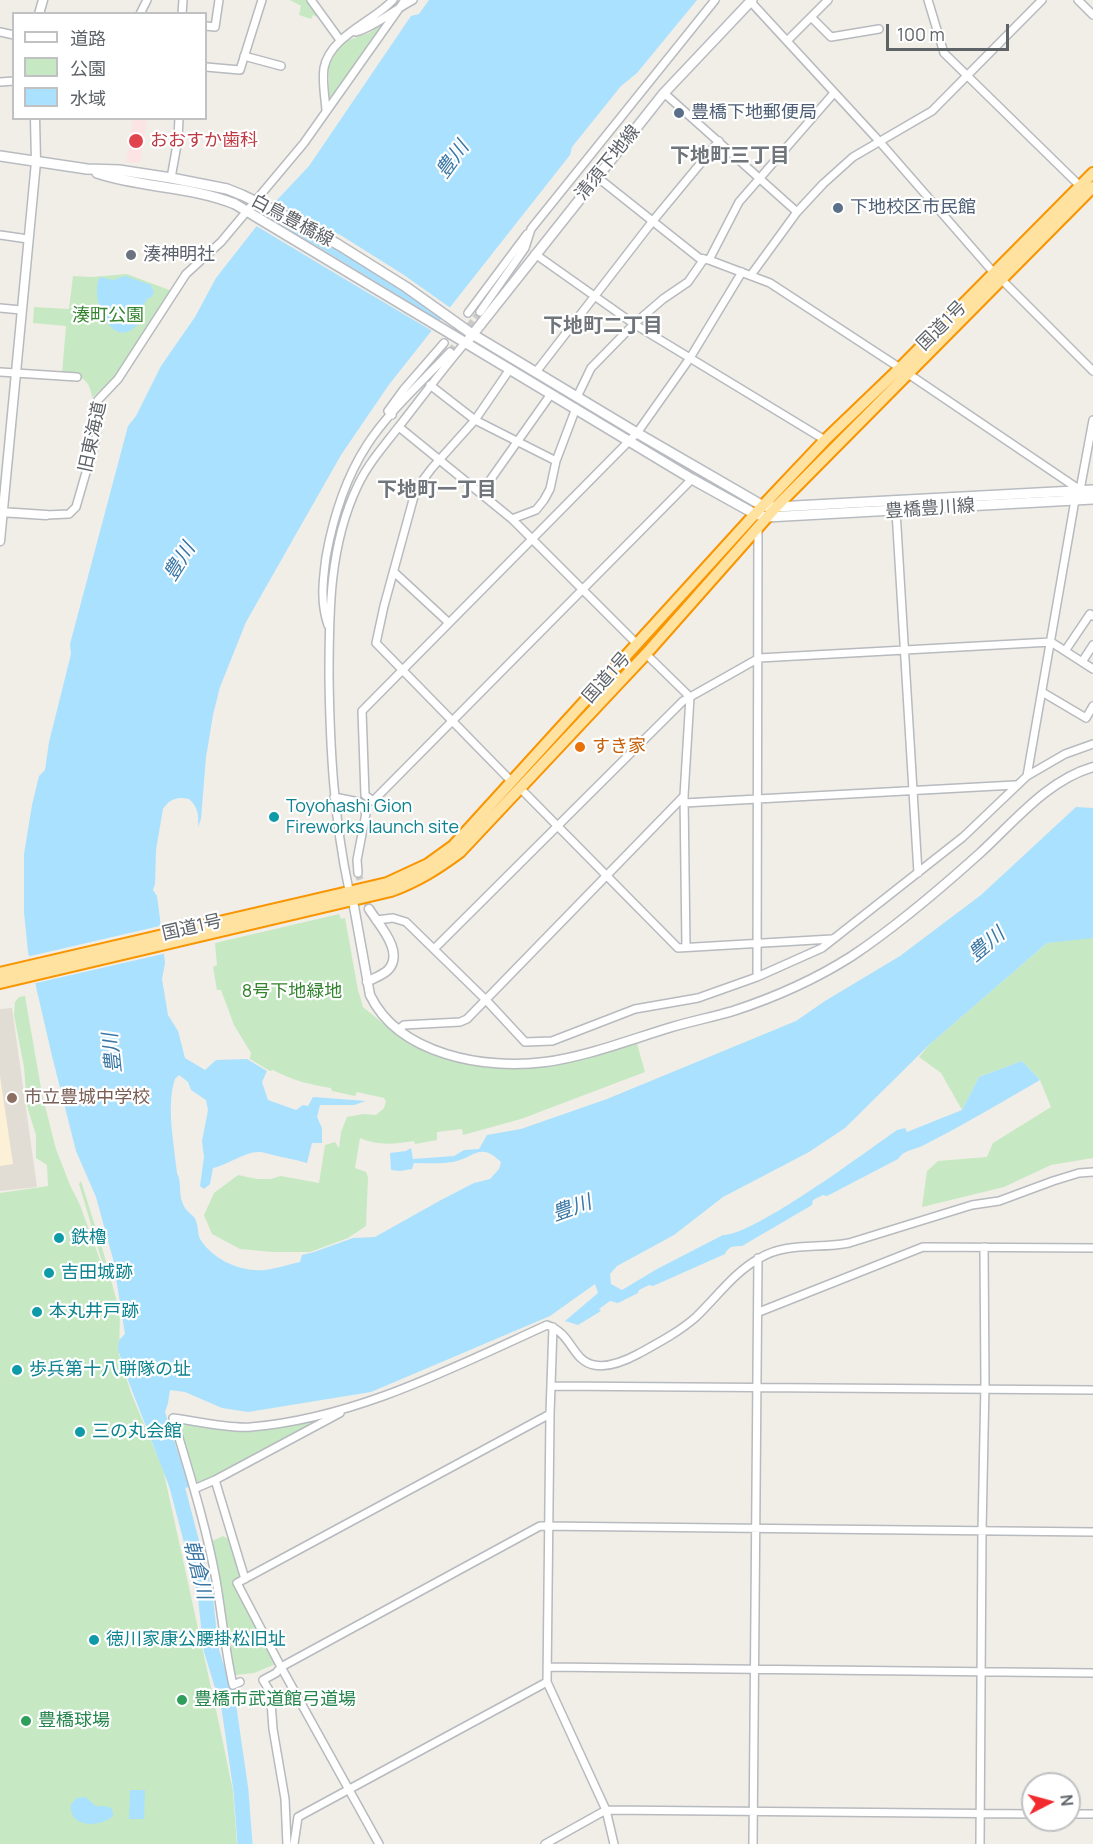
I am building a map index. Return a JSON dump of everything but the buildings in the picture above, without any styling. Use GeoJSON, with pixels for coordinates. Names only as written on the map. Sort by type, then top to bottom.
{"type":"FeatureCollection","features":[{"type":"Feature","properties":{"kind":"highway","name":"国道1号"},"geometry":{"type":"LineString","coordinates":[[0,983],[8,975],[347,897],[387,883],[428,864],[453,846],[646,654],[776,507],[903,371],[998,276],[1088,191],[1093,173]]}},
{"type":"Feature","properties":{"kind":"highway","name":"国道1号"},"geometry":{"type":"LineString","coordinates":[[516,785],[637,644],[754,514],[825,440],[903,371]]}},
{"type":"Feature","properties":{"kind":"main road","name":"清須下地線"},"geometry":{"type":"LineString","coordinates":[[465,343],[664,93],[751,1]]}},
{"type":"Feature","properties":{"kind":"main road","name":"白鳥豊橋線"},"geometry":{"type":"LineString","coordinates":[[0,156],[87,170],[119,170],[227,189],[257,201],[339,245],[406,287],[472,334]]}},
{"type":"Feature","properties":{"kind":"main road","name":"白鳥豊橋線"},"geometry":{"type":"LineString","coordinates":[[87,170],[118,180],[214,196],[248,211],[465,343]]}},
{"type":"Feature","properties":{"kind":"main road"},"geometry":{"type":"LineString","coordinates":[[472,334],[576,397],[692,479],[754,514],[767,517]]}},
{"type":"Feature","properties":{"kind":"main road"},"geometry":{"type":"LineString","coordinates":[[465,343],[576,408],[763,506],[776,507]]}},
{"type":"Feature","properties":{"kind":"main road","name":"豊橋豊川線"},"geometry":{"type":"LineString","coordinates":[[776,507],[1093,490]]}},
{"type":"Feature","properties":{"kind":"main road","name":"豊橋豊川線"},"geometry":{"type":"LineString","coordinates":[[767,517],[896,512],[1093,499]]}},
{"type":"Feature","properties":{"kind":"street"},"geometry":{"type":"LineString","coordinates":[[207,26],[215,27],[219,0]]}},
{"type":"Feature","properties":{"kind":"street"},"geometry":{"type":"LineString","coordinates":[[207,67],[240,70],[262,0]]}},
{"type":"Feature","properties":{"kind":"street"},"geometry":{"type":"LineString","coordinates":[[310,0],[340,40]]}},
{"type":"Feature","properties":{"kind":"street"},"geometry":{"type":"LineString","coordinates":[[326,111],[324,68],[330,53],[340,40],[393,0]]}},
{"type":"Feature","properties":{"kind":"street"},"geometry":{"type":"LineString","coordinates":[[351,33],[369,28],[403,3],[413,0]]}},
{"type":"Feature","properties":{"kind":"street"},"geometry":{"type":"LineString","coordinates":[[468,313],[531,229],[715,0]]}},
{"type":"Feature","properties":{"kind":"street"},"geometry":{"type":"LineString","coordinates":[[788,42],[828,0]]}},
{"type":"Feature","properties":{"kind":"street"},"geometry":{"type":"LineString","coordinates":[[928,0],[945,53],[1088,191]]}},
{"type":"Feature","properties":{"kind":"street"},"geometry":{"type":"LineString","coordinates":[[751,275],[797,212],[823,184],[853,157],[932,111],[1042,0]]}},
{"type":"Feature","properties":{"kind":"street"},"geometry":{"type":"LineString","coordinates":[[1078,0],[1093,15]]}},
{"type":"Feature","properties":{"kind":"street"},"geometry":{"type":"LineString","coordinates":[[751,1],[998,276],[1093,371]]}},
{"type":"Feature","properties":{"kind":"street","name":"旧東海道"},"geometry":{"type":"LineString","coordinates":[[2,511],[46,515],[69,514],[76,507],[96,438],[98,400],[118,379],[186,274],[221,242],[304,143],[403,3]]}},
{"type":"Feature","properties":{"kind":"street"},"geometry":{"type":"LineString","coordinates":[[811,17],[831,37],[879,29]]}},
{"type":"Feature","properties":{"kind":"street"},"geometry":{"type":"LineString","coordinates":[[244,57],[281,66]]}},
{"type":"Feature","properties":{"kind":"street"},"geometry":{"type":"LineString","coordinates":[[664,93],[797,212]]}},
{"type":"Feature","properties":{"kind":"street"},"geometry":{"type":"LineString","coordinates":[[576,397],[591,368],[634,324],[663,299],[688,282],[706,259],[739,202],[834,93]]}},
{"type":"Feature","properties":{"kind":"street"},"geometry":{"type":"LineString","coordinates":[[0,541],[36,162],[35,120]]}},
{"type":"Feature","properties":{"kind":"street"},"geometry":{"type":"LineString","coordinates":[[171,178],[179,120]]}},
{"type":"Feature","properties":{"kind":"street"},"geometry":{"type":"LineString","coordinates":[[536,372],[652,222],[720,141]]}},
{"type":"Feature","properties":{"kind":"street"},"geometry":{"type":"LineString","coordinates":[[597,177],[699,258],[770,283],[1080,490],[1093,420]]}},
{"type":"Feature","properties":{"kind":"street"},"geometry":{"type":"LineString","coordinates":[[480,312],[525,248],[531,229]]}},
{"type":"Feature","properties":{"kind":"street"},"geometry":{"type":"LineString","coordinates":[[0,235],[28,239]]}},
{"type":"Feature","properties":{"kind":"street"},"geometry":{"type":"LineString","coordinates":[[535,254],[634,324],[825,440]]}},
{"type":"Feature","properties":{"kind":"street"},"geometry":{"type":"LineString","coordinates":[[692,479],[373,801],[365,795],[362,711],[633,437],[690,358],[742,272]]}},
{"type":"Feature","properties":{"kind":"street"},"geometry":{"type":"LineString","coordinates":[[0,308],[21,310]]}},
{"type":"Feature","properties":{"kind":"street"},"geometry":{"type":"LineString","coordinates":[[392,415],[388,411],[444,343]]}},
{"type":"Feature","properties":{"kind":"street"},"geometry":{"type":"LineString","coordinates":[[465,343],[376,456],[358,484],[345,520],[333,574],[329,627],[330,710],[334,797],[347,897],[367,982],[377,1009],[399,1029],[422,1044],[456,1056],[501,1064],[522,1064],[567,1058],[734,1011],[816,976],[854,955],[934,895],[1053,788],[1077,772],[1092,766]]}},
{"type":"Feature","properties":{"kind":"street"},"geometry":{"type":"LineString","coordinates":[[329,627],[325,616],[322,586],[338,506],[368,444],[450,352]]}},
{"type":"Feature","properties":{"kind":"street"},"geometry":{"type":"LineString","coordinates":[[510,369],[475,420],[416,489],[376,643],[678,948],[832,939]]}},
{"type":"Feature","properties":{"kind":"street"},"geometry":{"type":"LineString","coordinates":[[0,372],[77,377]]}},
{"type":"Feature","properties":{"kind":"street"},"geometry":{"type":"LineString","coordinates":[[430,385],[475,420],[556,461]]}},
{"type":"Feature","properties":{"kind":"street"},"geometry":{"type":"LineString","coordinates":[[481,493],[551,394]]}},
{"type":"Feature","properties":{"kind":"street"},"geometry":{"type":"LineString","coordinates":[[512,519],[536,510],[544,500],[550,489],[556,461],[576,408]]}},
{"type":"Feature","properties":{"kind":"street"},"geometry":{"type":"LineString","coordinates":[[399,427],[512,519],[637,644]]}},
{"type":"Feature","properties":{"kind":"street"},"geometry":{"type":"LineString","coordinates":[[1027,776],[1075,500]]}},
{"type":"Feature","properties":{"kind":"street"},"geometry":{"type":"LineString","coordinates":[[896,512],[918,873]]}},
{"type":"Feature","properties":{"kind":"street"},"geometry":{"type":"LineString","coordinates":[[757,977],[758,527]]}},
{"type":"Feature","properties":{"kind":"street"},"geometry":{"type":"LineString","coordinates":[[394,572],[448,622]]}},
{"type":"Feature","properties":{"kind":"street"},"geometry":{"type":"LineString","coordinates":[[1065,651],[1090,614],[1093,616]]}},
{"type":"Feature","properties":{"kind":"street"},"geometry":{"type":"LineString","coordinates":[[434,950],[683,701],[759,658],[1051,642],[1093,669]]}},
{"type":"Feature","properties":{"kind":"street"},"geometry":{"type":"LineString","coordinates":[[1082,662],[1093,645]]}},
{"type":"Feature","properties":{"kind":"street"},"geometry":{"type":"LineString","coordinates":[[646,654],[690,697],[684,800],[686,947]]}},
{"type":"Feature","properties":{"kind":"street"},"geometry":{"type":"LineString","coordinates":[[1042,692],[1086,718],[1093,706]]}},
{"type":"Feature","properties":{"kind":"street"},"geometry":{"type":"LineString","coordinates":[[376,920],[400,919],[406,922],[486,1000],[525,1042],[552,1041],[635,1009],[698,998],[757,977],[822,948],[963,837],[1015,785],[1065,754],[1093,744]]}},
{"type":"Feature","properties":{"kind":"street"},"geometry":{"type":"LineString","coordinates":[[399,1029],[404,1025],[460,1022],[467,1019],[606,876],[684,800],[758,799],[1015,785]]}},
{"type":"Feature","properties":{"kind":"street"},"geometry":{"type":"LineString","coordinates":[[334,797],[359,802],[366,813],[357,860],[358,873]]}},
{"type":"Feature","properties":{"kind":"street"},"geometry":{"type":"LineString","coordinates":[[367,982],[386,972],[394,961],[390,943],[369,909]]}},
{"type":"Feature","properties":{"kind":"street"},"geometry":{"type":"LineString","coordinates":[[240,1682],[233,1685],[226,1656],[216,1582],[195,1489],[174,1418],[249,1427],[334,1412],[420,1382],[547,1325],[566,1335],[577,1354],[592,1365],[605,1366],[622,1361],[681,1329],[738,1272],[758,1258],[778,1249],[830,1247],[849,1243],[972,1205],[999,1201],[1079,1173],[1093,1172]]}},
{"type":"Feature","properties":{"kind":"street"},"geometry":{"type":"LineString","coordinates":[[980,1844],[984,1247]]}},
{"type":"Feature","properties":{"kind":"street"},"geometry":{"type":"LineString","coordinates":[[759,1312],[923,1248],[1093,1248]]}},
{"type":"Feature","properties":{"kind":"street"},"geometry":{"type":"LineString","coordinates":[[753,1844],[758,1258]]}},
{"type":"Feature","properties":{"kind":"street"},"geometry":{"type":"LineString","coordinates":[[553,1327],[547,1682],[606,1810],[614,1844]]}},
{"type":"Feature","properties":{"kind":"street"},"geometry":{"type":"LineString","coordinates":[[551,1386],[1093,1390]]}},
{"type":"Feature","properties":{"kind":"street"},"geometry":{"type":"LineString","coordinates":[[195,1489],[353,1406]]}},
{"type":"Feature","properties":{"kind":"street"},"geometry":{"type":"LineString","coordinates":[[379,1844],[237,1583],[550,1414]]}},
{"type":"Feature","properties":{"kind":"street"},"geometry":{"type":"LineString","coordinates":[[215,1479],[245,1579]]}},
{"type":"Feature","properties":{"kind":"street"},"geometry":{"type":"LineString","coordinates":[[287,1844],[285,1799],[273,1729],[271,1702],[269,1690],[263,1680],[276,1673],[281,1667],[540,1526],[1093,1532]]}},
{"type":"Feature","properties":{"kind":"street"},"geometry":{"type":"LineString","coordinates":[[548,1668],[1093,1673]]}},
{"type":"Feature","properties":{"kind":"street"},"geometry":{"type":"LineString","coordinates":[[294,1844],[298,1817],[547,1682]]}},
{"type":"Feature","properties":{"kind":"street"},"geometry":{"type":"LineString","coordinates":[[545,1844],[606,1810],[1021,1814]]}},
{"type":"Feature","properties":{"kind":"shaded area","name":"おおすか歯科"},"geometry":{"type":"Polygon","coordinates":[[[133,120],[147,121],[140,163],[126,162],[133,120]]]}},
{"type":"Feature","properties":{"kind":"shaded area","name":"市立豊城中学校"},"geometry":{"type":"Polygon","coordinates":[[[12,1008],[37,1187],[0,1191],[0,1009],[12,1008]]]}},
{"type":"Feature","properties":{"kind":"green space"},"geometry":{"type":"Polygon","coordinates":[[[290,0],[307,0],[319,14],[318,17],[313,15],[311,19],[299,15],[301,6],[290,0]]]}},
{"type":"Feature","properties":{"kind":"green space"},"geometry":{"type":"Polygon","coordinates":[[[386,21],[331,99],[329,98],[329,65],[343,42],[369,33],[386,21]]]}},
{"type":"Feature","properties":{"kind":"green space","name":"湊町公園"},"geometry":{"type":"Polygon","coordinates":[[[127,274],[172,291],[118,373],[92,398],[87,382],[74,375],[62,373],[66,326],[33,323],[34,307],[69,309],[73,276],[127,274]]]}},
{"type":"Feature","properties":{"kind":"green space","name":"8号下地緑地"},"geometry":{"type":"Polygon","coordinates":[[[339,914],[341,919],[345,918],[363,1007],[392,1031],[415,1045],[504,1068],[530,1068],[571,1060],[636,1040],[645,1072],[521,1119],[463,1135],[462,1129],[437,1132],[437,1140],[415,1144],[414,1141],[380,1143],[360,1138],[355,1168],[366,1172],[368,1177],[366,1226],[348,1238],[310,1252],[240,1249],[212,1234],[204,1215],[214,1193],[238,1175],[257,1179],[281,1176],[319,1183],[325,1145],[335,1142],[339,1148],[341,1132],[347,1117],[363,1114],[376,1115],[384,1108],[386,1101],[384,1098],[357,1092],[355,1096],[301,1082],[273,1070],[270,1071],[250,1059],[251,1053],[234,1025],[221,990],[217,990],[213,967],[217,965],[215,943],[339,914]]]}},
{"type":"Feature","properties":{"kind":"green space"},"geometry":{"type":"Polygon","coordinates":[[[1093,938],[1093,1158],[1051,1165],[1004,1187],[922,1207],[927,1171],[938,1161],[987,1157],[993,1143],[1051,1107],[1040,1080],[1022,1061],[979,1077],[962,1110],[941,1073],[919,1057],[930,1044],[1047,943],[1093,938]]]}},
{"type":"Feature","properties":{"kind":"green space"},"geometry":{"type":"Polygon","coordinates":[[[25,996],[42,1094],[56,1149],[80,1205],[108,1282],[79,1184],[81,1181],[120,1313],[119,1354],[131,1393],[163,1469],[233,1791],[237,1844],[0,1844],[0,1193],[48,1186],[47,1165],[36,1158],[36,1135],[27,1106],[24,1067],[14,1015],[15,1002],[19,997],[25,996]]]}},
{"type":"Feature","properties":{"kind":"green space"},"geometry":{"type":"Polygon","coordinates":[[[353,1406],[194,1489],[173,1418],[249,1427],[353,1406]]]}},
{"type":"Feature","properties":{"kind":"green space"},"geometry":{"type":"Polygon","coordinates":[[[223,1536],[234,1542],[245,1579],[238,1582],[278,1663],[254,1673],[236,1675],[232,1669],[208,1543],[223,1536]]]}},
{"type":"Feature","properties":{"kind":"sand"},"geometry":{"type":"Polygon","coordinates":[[[0,1076],[13,1164],[0,1166],[0,1076]]]}},
{"type":"Feature","properties":{"kind":"water","name":"豊川"},"geometry":{"type":"Polygon","coordinates":[[[429,0],[697,0],[637,73],[621,86],[572,147],[570,155],[388,386],[341,455],[246,622],[220,687],[206,757],[201,819],[198,827],[197,812],[189,799],[174,799],[163,809],[156,850],[153,890],[157,896],[160,919],[165,963],[162,979],[168,1015],[178,1031],[185,1058],[205,1070],[216,1060],[247,1059],[267,1071],[262,1082],[268,1100],[296,1110],[303,1105],[308,1106],[313,1097],[366,1101],[354,1105],[320,1105],[317,1117],[322,1128],[322,1143],[312,1143],[307,1163],[254,1152],[213,1168],[210,1184],[204,1189],[200,1186],[204,1157],[202,1141],[208,1110],[206,1100],[191,1090],[188,1082],[179,1075],[175,1079],[171,1101],[177,1173],[182,1200],[185,1208],[196,1220],[200,1239],[220,1259],[237,1267],[255,1270],[300,1262],[302,1255],[353,1238],[375,1237],[474,1183],[490,1179],[499,1169],[501,1162],[494,1156],[482,1152],[453,1162],[414,1163],[412,1169],[400,1171],[391,1170],[390,1153],[411,1148],[413,1159],[454,1156],[464,1150],[479,1149],[487,1135],[521,1129],[607,1099],[796,1021],[900,956],[981,895],[1076,807],[1093,808],[1093,938],[1047,943],[930,1044],[845,1128],[809,1152],[723,1197],[674,1235],[617,1266],[610,1274],[611,1284],[622,1290],[723,1235],[738,1232],[759,1222],[837,1173],[897,1130],[905,1128],[907,1132],[962,1110],[979,1077],[1022,1061],[1040,1080],[941,1136],[903,1153],[898,1159],[827,1196],[823,1195],[813,1200],[812,1205],[742,1246],[732,1247],[725,1254],[653,1286],[649,1285],[618,1303],[610,1301],[599,1309],[601,1311],[578,1325],[565,1321],[598,1293],[595,1284],[550,1316],[371,1392],[248,1412],[222,1408],[185,1392],[170,1390],[165,1412],[189,1487],[171,1491],[118,1349],[119,1340],[125,1334],[113,1259],[96,1197],[76,1151],[28,952],[24,912],[24,854],[32,805],[39,776],[45,770],[49,742],[71,654],[70,644],[128,426],[136,416],[161,366],[195,317],[216,278],[277,200],[309,166],[411,16],[419,14],[429,0]]]}},
{"type":"Feature","properties":{"kind":"water"},"geometry":{"type":"Polygon","coordinates":[[[125,276],[151,285],[154,292],[141,309],[145,313],[134,327],[124,333],[115,330],[107,322],[101,311],[97,286],[100,277],[113,280],[125,276]]]}},
{"type":"Feature","properties":{"kind":"water"},"geometry":{"type":"Polygon","coordinates":[[[130,1790],[145,1790],[144,1819],[129,1819],[130,1790]]]}},
{"type":"Feature","properties":{"kind":"water"},"geometry":{"type":"Polygon","coordinates":[[[85,1797],[96,1806],[110,1807],[113,1816],[101,1823],[93,1824],[86,1824],[74,1818],[71,1804],[77,1798],[85,1797]]]}},
{"type":"Feature","properties":{"kind":"pier"},"geometry":{"type":"Polygon","coordinates":[[[273,201],[342,236],[452,309],[443,320],[401,290],[337,250],[264,211],[273,201]]]}},
{"type":"Feature","properties":{"kind":"pier"},"geometry":{"type":"Polygon","coordinates":[[[262,214],[442,322],[434,332],[253,224],[262,214]]]}},
{"type":"Feature","properties":{"kind":"pier"},"geometry":{"type":"Polygon","coordinates":[[[164,925],[167,953],[32,984],[26,957],[164,925]]]}},
{"type":"Feature","properties":{"kind":"waterway","name":"朝倉川"},"geometry":{"type":"LineString","coordinates":[[173,1471],[205,1593],[211,1649],[229,1708],[241,1791],[245,1844]]}},
{"type":"Feature","properties":{"kind":"tunnel"},"geometry":{"type":"LineString","coordinates":[[450,352],[480,312]]}},
{"type":"Feature","properties":{"kind":"tunnel"},"geometry":{"type":"LineString","coordinates":[[358,873],[369,909]]}},
{"type":"Feature","properties":{"kind":"place","name":"豊橋下地郵便局"},"geometry":{"type":"Point","coordinates":[679,113]}},
{"type":"Feature","properties":{"kind":"place","name":"おおすか歯科"},"geometry":{"type":"Point","coordinates":[136,141]}},
{"type":"Feature","properties":{"kind":"place","name":"下地校区市民館"},"geometry":{"type":"Point","coordinates":[838,208]}},
{"type":"Feature","properties":{"kind":"place","name":"湊神明社"},"geometry":{"type":"Point","coordinates":[131,255]}},
{"type":"Feature","properties":{"kind":"place","name":"すき家"},"geometry":{"type":"Point","coordinates":[580,747]}},
{"type":"Feature","properties":{"kind":"place","name":"Toyohashi Gion Fireworks launch site"},"geometry":{"type":"Point","coordinates":[274,817]}},
{"type":"Feature","properties":{"kind":"place","name":"市立豊城中学校"},"geometry":{"type":"Point","coordinates":[12,1098]}},
{"type":"Feature","properties":{"kind":"place","name":"鉄櫓"},"geometry":{"type":"Point","coordinates":[59,1238]}},
{"type":"Feature","properties":{"kind":"place","name":"吉田城跡"},"geometry":{"type":"Point","coordinates":[49,1273]}},
{"type":"Feature","properties":{"kind":"place","name":"本丸井戸跡"},"geometry":{"type":"Point","coordinates":[37,1312]}},
{"type":"Feature","properties":{"kind":"place","name":"歩兵第十八聠隊の址"},"geometry":{"type":"Point","coordinates":[17,1370]}},
{"type":"Feature","properties":{"kind":"place","name":"三の丸会館"},"geometry":{"type":"Point","coordinates":[80,1432]}},
{"type":"Feature","properties":{"kind":"place","name":"徳川家康公腰掛松旧址"},"geometry":{"type":"Point","coordinates":[94,1640]}},
{"type":"Feature","properties":{"kind":"place","name":"豊橋市武道館弓道場"},"geometry":{"type":"Point","coordinates":[182,1700]}},
{"type":"Feature","properties":{"kind":"place","name":"豊橋球場"},"geometry":{"type":"Point","coordinates":[26,1721]}},
{"type":"Feature","properties":{"kind":"district","name":"下地町三丁目"},"geometry":{"type":"Point","coordinates":[730,156]}},
{"type":"Feature","properties":{"kind":"district","name":"下地町二丁目"},"geometry":{"type":"Point","coordinates":[603,326]}},
{"type":"Feature","properties":{"kind":"district","name":"下地町一丁目"},"geometry":{"type":"Point","coordinates":[437,490]}}]}
